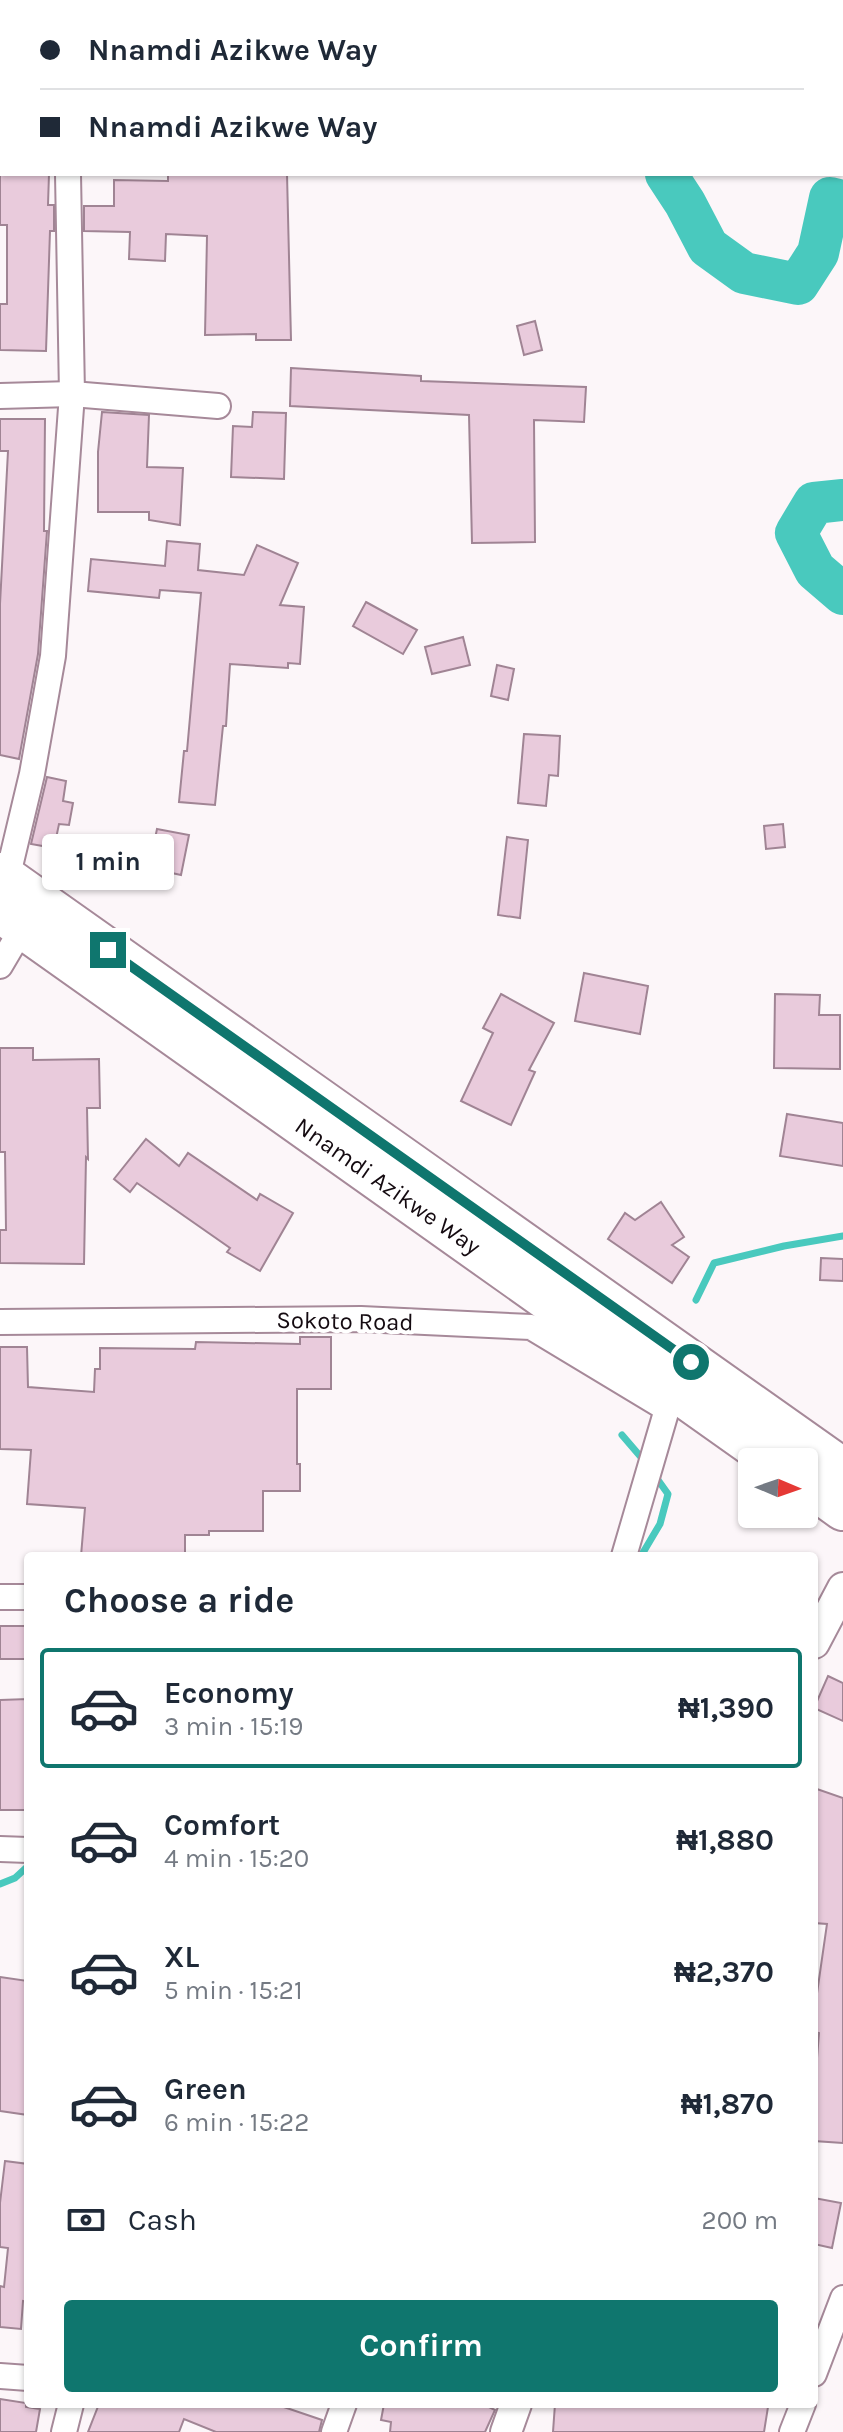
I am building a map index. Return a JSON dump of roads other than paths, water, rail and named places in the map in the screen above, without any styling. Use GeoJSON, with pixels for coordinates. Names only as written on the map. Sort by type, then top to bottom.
{"type":"FeatureCollection","features":[{"type":"Feature","properties":{"kind":"highway","name":"Nnamdi Azikwe Way"},"geometry":{"type":"LineString","coordinates":[[8,898],[758,1448]]}},
{"type":"Feature","properties":{"kind":"highway","name":"Nnamdi Azikwe Way"},"geometry":{"type":"LineString","coordinates":[[8,898],[843,1470]]}},
{"type":"Feature","properties":{"kind":"highway"},"geometry":{"type":"LineString","coordinates":[[818,1491],[843,1509]]}},
{"type":"Feature","properties":{"kind":"street"},"geometry":{"type":"LineString","coordinates":[[0,966],[8,898],[53,656],[72,394],[68,176]]}},
{"type":"Feature","properties":{"kind":"street"},"geometry":{"type":"LineString","coordinates":[[0,396],[72,394],[218,406]]}},
{"type":"Feature","properties":{"kind":"street","name":"Sokoto Road"},"geometry":{"type":"LineString","coordinates":[[0,1322],[361,1319],[531,1327],[667,1409],[625,1552]]}},
{"type":"Feature","properties":{"kind":"street"},"geometry":{"type":"LineString","coordinates":[[818,1635],[843,1588]]}},
{"type":"Feature","properties":{"kind":"street"},"geometry":{"type":"LineString","coordinates":[[0,1597],[24,1597]]}},
{"type":"Feature","properties":{"kind":"street"},"geometry":{"type":"LineString","coordinates":[[818,2364],[843,2298]]}},
{"type":"Feature","properties":{"kind":"street"},"geometry":{"type":"LineString","coordinates":[[0,2376],[24,2378]]}},
{"type":"Feature","properties":{"kind":"street"},"geometry":{"type":"LineString","coordinates":[[64,2432],[70,2408]]}},
{"type":"Feature","properties":{"kind":"street"},"geometry":{"type":"LineString","coordinates":[[334,2432],[343,2408]]}},
{"type":"Feature","properties":{"kind":"street"},"geometry":{"type":"LineString","coordinates":[[506,2432],[515,2408]]}},
{"type":"Feature","properties":{"kind":"street"},"geometry":{"type":"LineString","coordinates":[[792,2432],[801,2408]]}},
{"type":"Feature","properties":{"kind":"waterway"},"geometry":{"type":"LineString","coordinates":[[667,176],[708,247],[744,273],[798,284],[818,253],[830,198],[843,201]]}},
{"type":"Feature","properties":{"kind":"waterway"},"geometry":{"type":"LineString","coordinates":[[843,500],[814,503],[796,533],[815,570],[843,594]]}},
{"type":"Feature","properties":{"kind":"waterway"},"geometry":{"type":"LineString","coordinates":[[696,1300],[714,1263],[843,1236]]}},
{"type":"Feature","properties":{"kind":"waterway"},"geometry":{"type":"LineString","coordinates":[[622,1435],[646,1463]]}},
{"type":"Feature","properties":{"kind":"waterway"},"geometry":{"type":"LineString","coordinates":[[643,1552],[660,1524],[668,1494],[653,1473]]}},
{"type":"Feature","properties":{"kind":"waterway"},"geometry":{"type":"LineString","coordinates":[[0,1884],[15,1878],[24,1870]]}}]}
